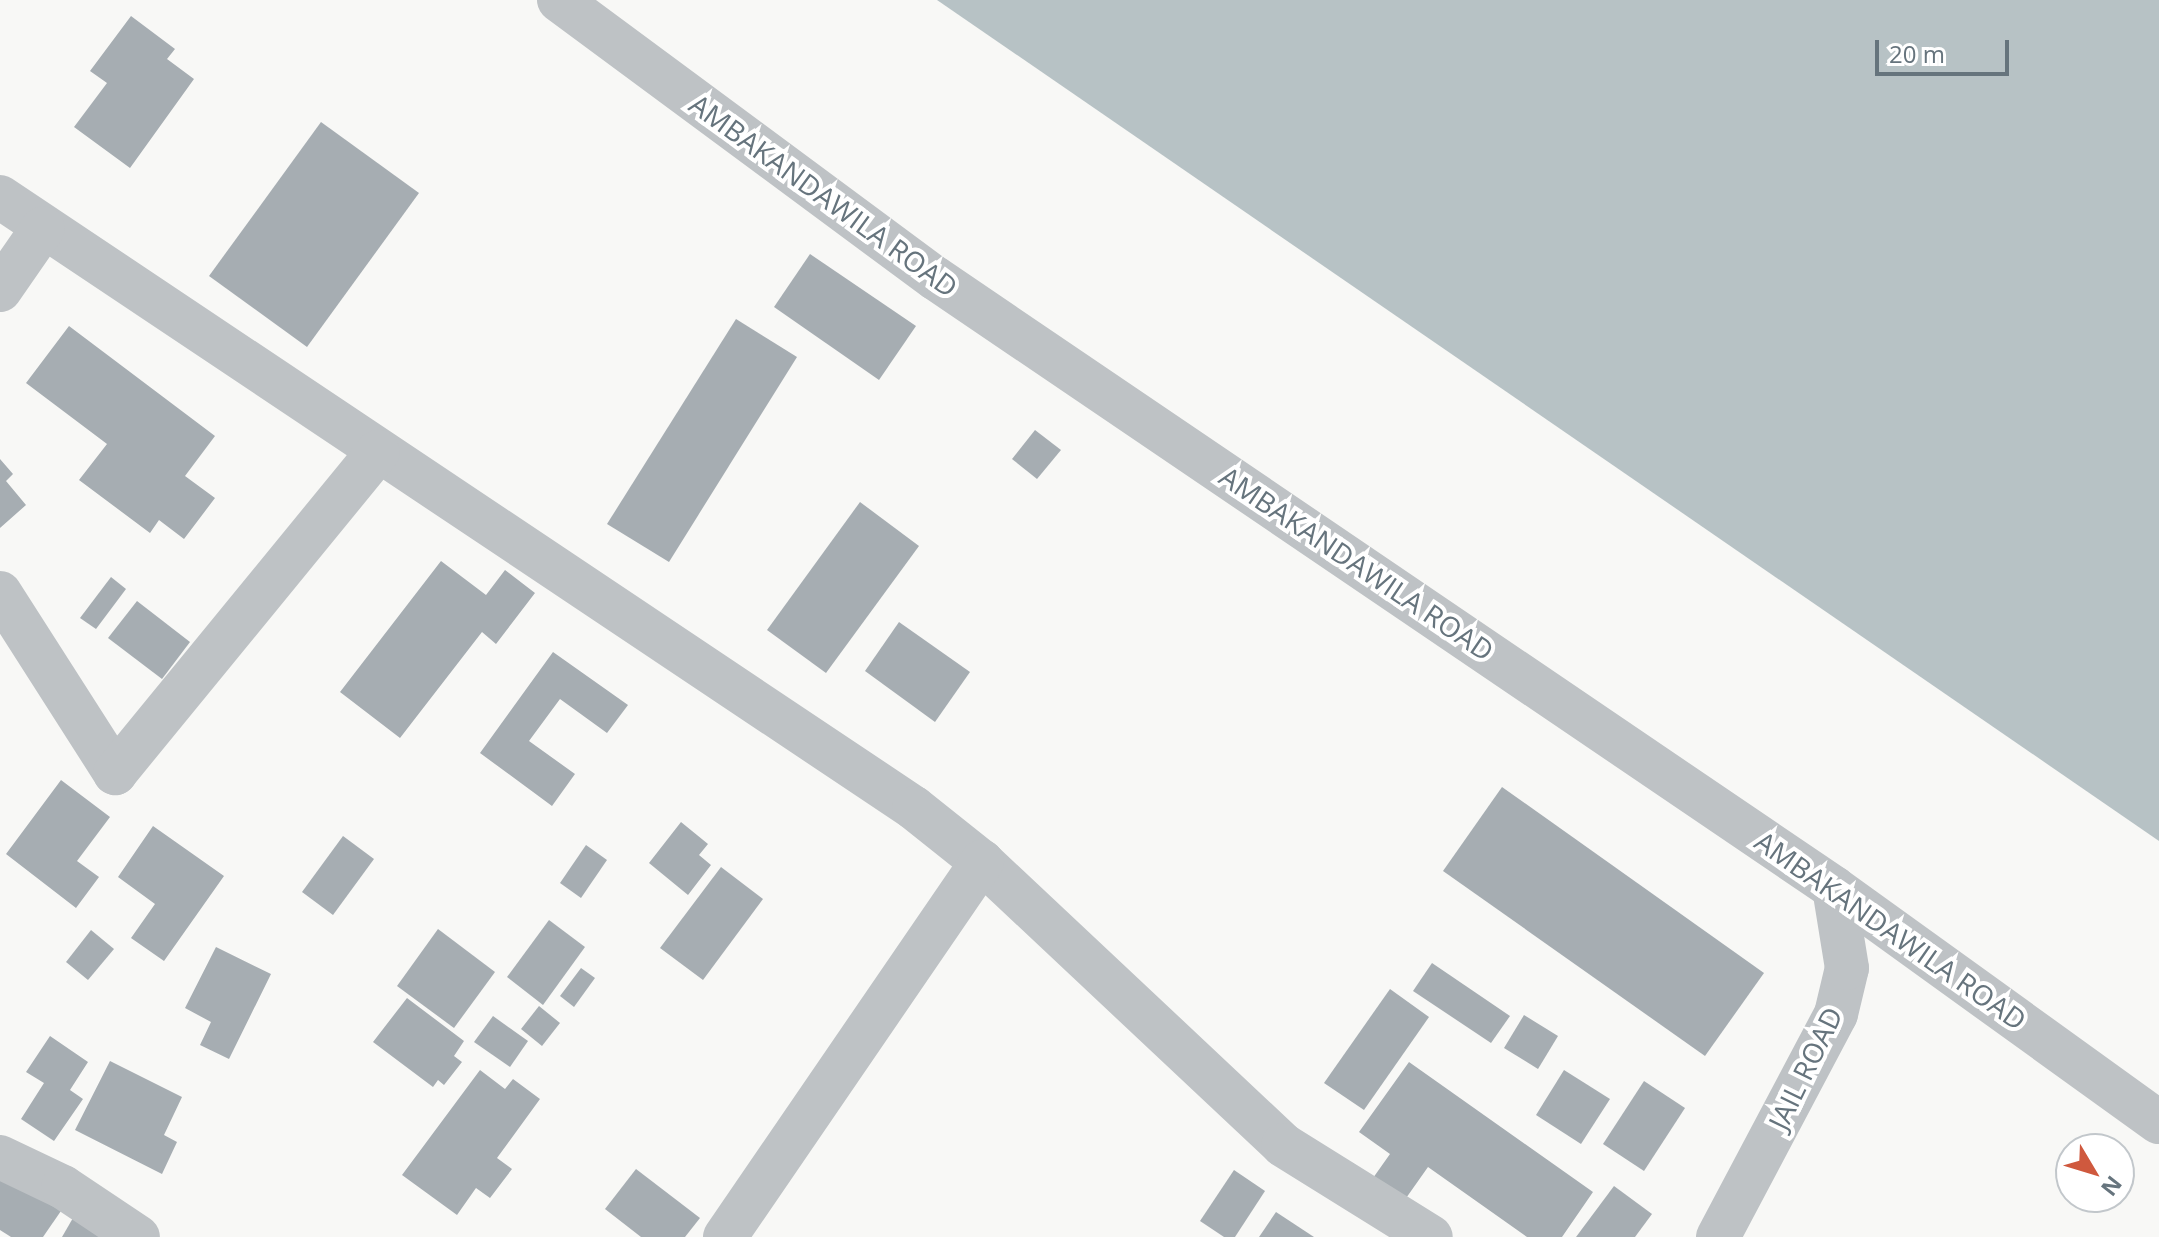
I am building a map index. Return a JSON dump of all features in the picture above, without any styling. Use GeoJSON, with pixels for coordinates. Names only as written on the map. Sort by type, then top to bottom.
{"type":"FeatureCollection","features":[{"type":"Feature","properties":{"kind":"street","name":"AMBAKANDAWILA ROAD"},"geometry":{"type":"LineString","coordinates":[[559,0],[935,278],[1834,888],[2159,1122]]}},
{"type":"Feature","properties":{"kind":"street"},"geometry":{"type":"LineString","coordinates":[[0,197],[914,808],[982,862],[1283,1145],[1431,1237]]}},
{"type":"Feature","properties":{"kind":"street"},"geometry":{"type":"LineString","coordinates":[[0,290],[43,228]]}},
{"type":"Feature","properties":{"kind":"street"},"geometry":{"type":"LineString","coordinates":[[0,593],[115,773],[378,452]]}},
{"type":"Feature","properties":{"kind":"street"},"geometry":{"type":"LineString","coordinates":[[725,1237],[982,862]]}},
{"type":"Feature","properties":{"kind":"street","name":"JAIL ROAD"},"geometry":{"type":"LineString","coordinates":[[1718,1237],[1836,1014],[1847,968],[1834,888]]}},
{"type":"Feature","properties":{"kind":"street"},"geometry":{"type":"LineString","coordinates":[[0,1157],[63,1187],[138,1237]]}},
{"type":"Feature","properties":{"kind":"shaded area"},"geometry":{"type":"Polygon","coordinates":[[[937,0],[2159,0],[2159,841],[937,0]]]}},
{"type":"Feature","properties":{"kind":"building"},"geometry":{"type":"Polygon","coordinates":[[[131,16],[175,49],[167,59],[194,79],[130,168],[74,127],[107,83],[90,71],[131,16]]]}},
{"type":"Feature","properties":{"kind":"building"},"geometry":{"type":"Polygon","coordinates":[[[321,122],[419,193],[307,347],[209,276],[321,122]]]}},
{"type":"Feature","properties":{"kind":"building"},"geometry":{"type":"Polygon","coordinates":[[[810,254],[916,326],[879,380],[774,307],[810,254]]]}},
{"type":"Feature","properties":{"kind":"building"},"geometry":{"type":"Polygon","coordinates":[[[736,319],[797,357],[669,562],[607,524],[736,319]]]}},
{"type":"Feature","properties":{"kind":"building"},"geometry":{"type":"Polygon","coordinates":[[[69,326],[215,436],[185,476],[215,498],[184,539],[159,520],[150,533],[79,480],[107,444],[26,383],[69,326]]]}},
{"type":"Feature","properties":{"kind":"building"},"geometry":{"type":"Polygon","coordinates":[[[1035,430],[1061,450],[1037,479],[1012,459],[1035,430]]]}},
{"type":"Feature","properties":{"kind":"building"},"geometry":{"type":"Polygon","coordinates":[[[0,459],[13,474],[6,481],[26,505],[0,528],[0,459]]]}},
{"type":"Feature","properties":{"kind":"building"},"geometry":{"type":"Polygon","coordinates":[[[860,502],[919,546],[826,673],[767,630],[860,502]]]}},
{"type":"Feature","properties":{"kind":"building"},"geometry":{"type":"Polygon","coordinates":[[[441,561],[486,595],[505,570],[535,593],[496,644],[482,632],[400,738],[340,692],[441,561]]]}},
{"type":"Feature","properties":{"kind":"building"},"geometry":{"type":"Polygon","coordinates":[[[111,577],[126,589],[96,629],[80,618],[111,577]]]}},
{"type":"Feature","properties":{"kind":"building"},"geometry":{"type":"Polygon","coordinates":[[[137,601],[190,642],[162,679],[108,638],[137,601]]]}},
{"type":"Feature","properties":{"kind":"building"},"geometry":{"type":"Polygon","coordinates":[[[899,622],[970,672],[935,722],[865,671],[899,622]]]}},
{"type":"Feature","properties":{"kind":"building"},"geometry":{"type":"Polygon","coordinates":[[[553,652],[628,705],[607,733],[560,699],[529,741],[575,774],[552,806],[480,753],[553,652]]]}},
{"type":"Feature","properties":{"kind":"building"},"geometry":{"type":"Polygon","coordinates":[[[61,780],[110,817],[77,861],[99,877],[76,908],[6,854],[61,780]]]}},
{"type":"Feature","properties":{"kind":"building"},"geometry":{"type":"Polygon","coordinates":[[[1502,787],[1764,973],[1705,1056],[1443,871],[1502,787]]]}},
{"type":"Feature","properties":{"kind":"building"},"geometry":{"type":"Polygon","coordinates":[[[681,822],[708,844],[699,855],[711,865],[688,895],[649,863],[681,822]]]}},
{"type":"Feature","properties":{"kind":"building"},"geometry":{"type":"Polygon","coordinates":[[[153,826],[224,876],[164,961],[131,938],[155,904],[118,877],[153,826]]]}},
{"type":"Feature","properties":{"kind":"building"},"geometry":{"type":"Polygon","coordinates":[[[343,836],[374,859],[333,915],[302,892],[343,836]]]}},
{"type":"Feature","properties":{"kind":"building"},"geometry":{"type":"Polygon","coordinates":[[[586,845],[607,860],[581,898],[560,883],[586,845]]]}},
{"type":"Feature","properties":{"kind":"building"},"geometry":{"type":"Polygon","coordinates":[[[721,867],[763,899],[703,980],[660,948],[721,867]]]}},
{"type":"Feature","properties":{"kind":"building"},"geometry":{"type":"Polygon","coordinates":[[[549,920],[585,947],[543,1005],[507,977],[549,920]]]}},
{"type":"Feature","properties":{"kind":"building"},"geometry":{"type":"Polygon","coordinates":[[[438,929],[495,972],[454,1028],[397,986],[438,929]]]}},
{"type":"Feature","properties":{"kind":"building"},"geometry":{"type":"Polygon","coordinates":[[[91,930],[114,949],[88,980],[66,962],[91,930]]]}},
{"type":"Feature","properties":{"kind":"building"},"geometry":{"type":"Polygon","coordinates":[[[216,947],[271,974],[229,1059],[200,1045],[211,1022],[185,1008],[216,947]]]}},
{"type":"Feature","properties":{"kind":"building"},"geometry":{"type":"Polygon","coordinates":[[[1432,963],[1510,1016],[1491,1043],[1413,991],[1432,963]]]}},
{"type":"Feature","properties":{"kind":"building"},"geometry":{"type":"Polygon","coordinates":[[[581,968],[595,978],[574,1007],[560,996],[581,968]]]}},
{"type":"Feature","properties":{"kind":"building"},"geometry":{"type":"Polygon","coordinates":[[[1390,989],[1429,1017],[1364,1110],[1324,1083],[1390,989]]]}},
{"type":"Feature","properties":{"kind":"building"},"geometry":{"type":"Polygon","coordinates":[[[407,998],[464,1041],[454,1056],[462,1062],[444,1085],[438,1080],[433,1087],[373,1042],[407,998]]]}},
{"type":"Feature","properties":{"kind":"building"},"geometry":{"type":"Polygon","coordinates":[[[539,1006],[560,1023],[542,1046],[521,1029],[539,1006]]]}},
{"type":"Feature","properties":{"kind":"building"},"geometry":{"type":"Polygon","coordinates":[[[1524,1015],[1558,1036],[1538,1069],[1504,1048],[1524,1015]]]}},
{"type":"Feature","properties":{"kind":"building"},"geometry":{"type":"Polygon","coordinates":[[[493,1016],[528,1041],[510,1067],[474,1042],[493,1016]]]}},
{"type":"Feature","properties":{"kind":"building"},"geometry":{"type":"Polygon","coordinates":[[[50,1036],[88,1062],[70,1090],[83,1099],[54,1141],[21,1119],[44,1083],[26,1072],[50,1036]]]}},
{"type":"Feature","properties":{"kind":"building"},"geometry":{"type":"Polygon","coordinates":[[[110,1061],[182,1097],[164,1135],[177,1142],[162,1174],[75,1130],[110,1061]]]}},
{"type":"Feature","properties":{"kind":"building"},"geometry":{"type":"Polygon","coordinates":[[[1409,1062],[1593,1192],[1562,1237],[1527,1237],[1428,1167],[1404,1201],[1373,1178],[1390,1154],[1359,1132],[1409,1062]]]}},
{"type":"Feature","properties":{"kind":"building"},"geometry":{"type":"Polygon","coordinates":[[[480,1070],[505,1089],[513,1079],[540,1099],[497,1158],[512,1169],[490,1198],[476,1188],[457,1215],[402,1175],[480,1070]]]}},
{"type":"Feature","properties":{"kind":"building"},"geometry":{"type":"Polygon","coordinates":[[[1564,1070],[1610,1099],[1581,1144],[1536,1115],[1564,1070]]]}},
{"type":"Feature","properties":{"kind":"building"},"geometry":{"type":"Polygon","coordinates":[[[1644,1081],[1685,1108],[1644,1171],[1603,1144],[1644,1081]]]}},
{"type":"Feature","properties":{"kind":"building"},"geometry":{"type":"Polygon","coordinates":[[[0,1164],[63,1208],[43,1237],[11,1237],[0,1230],[0,1164]]]}},
{"type":"Feature","properties":{"kind":"building"},"geometry":{"type":"Polygon","coordinates":[[[636,1169],[700,1218],[685,1237],[641,1237],[605,1209],[636,1169]]]}},
{"type":"Feature","properties":{"kind":"building"},"geometry":{"type":"Polygon","coordinates":[[[1234,1170],[1265,1191],[1235,1237],[1224,1237],[1200,1221],[1234,1170]]]}},
{"type":"Feature","properties":{"kind":"building"},"geometry":{"type":"Polygon","coordinates":[[[1614,1186],[1652,1214],[1635,1237],[1576,1237],[1614,1186]]]}},
{"type":"Feature","properties":{"kind":"building"},"geometry":{"type":"Polygon","coordinates":[[[77,1211],[120,1237],[62,1237],[77,1211]]]}},
{"type":"Feature","properties":{"kind":"building"},"geometry":{"type":"Polygon","coordinates":[[[1276,1212],[1314,1237],[1259,1237],[1276,1212]]]}}]}
